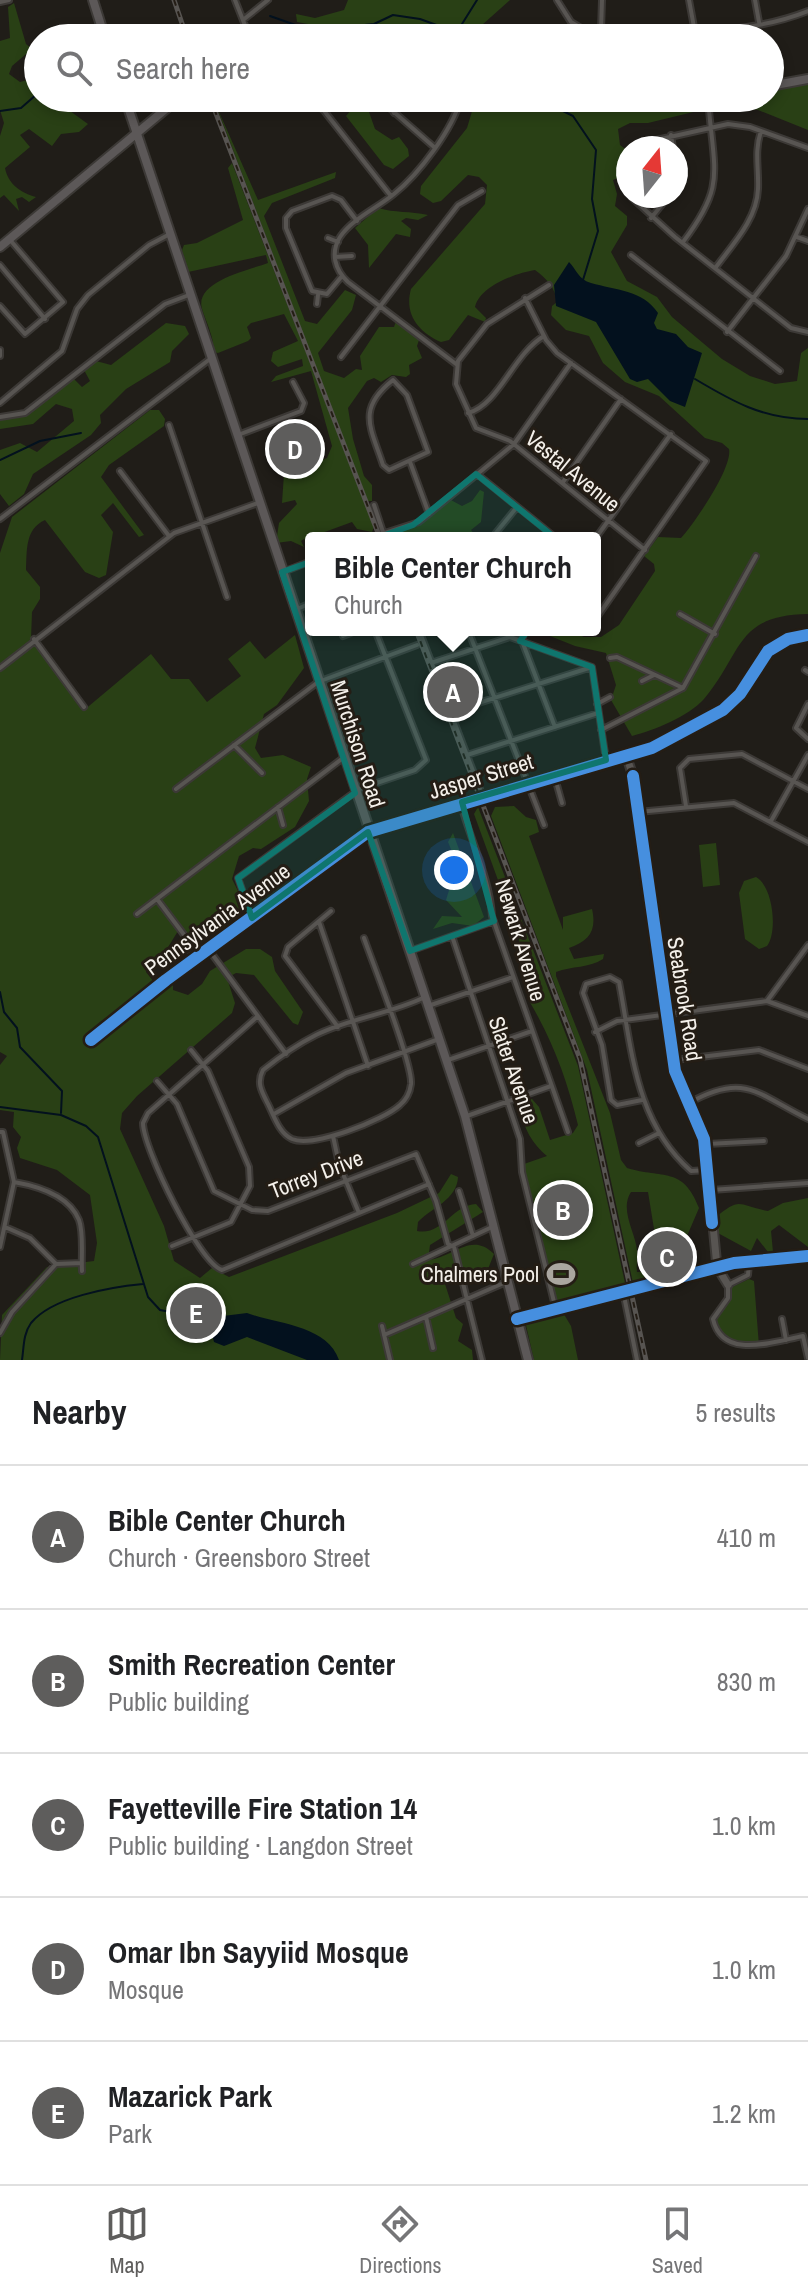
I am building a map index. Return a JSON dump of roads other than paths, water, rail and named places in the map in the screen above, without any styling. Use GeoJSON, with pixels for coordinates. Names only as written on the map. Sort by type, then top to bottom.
{"type":"FeatureCollection","features":[{"type":"Feature","properties":{"kind":"main road"},"geometry":{"type":"LineString","coordinates":[[93,0],[101,24]]}},
{"type":"Feature","properties":{"kind":"main road"},"geometry":{"type":"LineString","coordinates":[[784,83],[808,79]]}},
{"type":"Feature","properties":{"kind":"main road","name":"Murchison Road"},"geometry":{"type":"LineString","coordinates":[[130,112],[168,235],[465,1116],[528,1360]]}},
{"type":"Feature","properties":{"kind":"main road"},"geometry":{"type":"LineString","coordinates":[[0,247],[163,112]]}},
{"type":"Feature","properties":{"kind":"street"},"geometry":{"type":"LineString","coordinates":[[0,2],[9,0]]}},
{"type":"Feature","properties":{"kind":"street"},"geometry":{"type":"LineString","coordinates":[[235,0],[245,24]]}},
{"type":"Feature","properties":{"kind":"street"},"geometry":{"type":"LineString","coordinates":[[243,20],[268,0]]}},
{"type":"Feature","properties":{"kind":"street"},"geometry":{"type":"LineString","coordinates":[[557,0],[574,24]]}},
{"type":"Feature","properties":{"kind":"street"},"geometry":{"type":"LineString","coordinates":[[601,24],[602,0]]}},
{"type":"Feature","properties":{"kind":"street"},"geometry":{"type":"LineString","coordinates":[[689,0],[694,24]]}},
{"type":"Feature","properties":{"kind":"street"},"geometry":{"type":"LineString","coordinates":[[755,0],[759,22]]}},
{"type":"Feature","properties":{"kind":"street"},"geometry":{"type":"LineString","coordinates":[[750,24],[808,11]]}},
{"type":"Feature","properties":{"kind":"street"},"geometry":{"type":"LineString","coordinates":[[325,112],[391,196]]}},
{"type":"Feature","properties":{"kind":"street"},"geometry":{"type":"LineString","coordinates":[[456,112],[451,125],[391,196],[357,221],[338,242],[335,257],[342,276],[457,365]]}},
{"type":"Feature","properties":{"kind":"street"},"geometry":{"type":"LineString","coordinates":[[683,242],[704,214],[714,188],[709,112]]}},
{"type":"Feature","properties":{"kind":"street"},"geometry":{"type":"LineString","coordinates":[[394,113],[434,147]]}},
{"type":"Feature","properties":{"kind":"street"},"geometry":{"type":"LineString","coordinates":[[668,136],[734,124],[808,148]]}},
{"type":"Feature","properties":{"kind":"street"},"geometry":{"type":"LineString","coordinates":[[716,268],[755,208],[759,185],[756,152],[761,131]]}},
{"type":"Feature","properties":{"kind":"street"},"geometry":{"type":"LineString","coordinates":[[341,357],[458,205],[482,191]]}},
{"type":"Feature","properties":{"kind":"street"},"geometry":{"type":"LineString","coordinates":[[318,295],[308,286],[286,228],[286,216],[332,196],[341,200],[357,221]]}},
{"type":"Feature","properties":{"kind":"street"},"geometry":{"type":"LineString","coordinates":[[642,208],[791,328],[808,332]]}},
{"type":"Feature","properties":{"kind":"street"},"geometry":{"type":"LineString","coordinates":[[651,218],[659,208]]}},
{"type":"Feature","properties":{"kind":"street"},"geometry":{"type":"LineString","coordinates":[[727,332],[797,237],[808,209]]}},
{"type":"Feature","properties":{"kind":"street"},"geometry":{"type":"LineString","coordinates":[[0,403],[62,351],[77,309],[88,295],[149,245],[168,235]]}},
{"type":"Feature","properties":{"kind":"street"},"geometry":{"type":"LineString","coordinates":[[797,237],[808,241]]}},
{"type":"Feature","properties":{"kind":"street"},"geometry":{"type":"LineString","coordinates":[[328,238],[338,242]]}},
{"type":"Feature","properties":{"kind":"street"},"geometry":{"type":"LineString","coordinates":[[0,306],[25,334],[63,305],[63,300],[10,239]]}},
{"type":"Feature","properties":{"kind":"street"},"geometry":{"type":"LineString","coordinates":[[631,255],[780,371]]}},
{"type":"Feature","properties":{"kind":"street"},"geometry":{"type":"LineString","coordinates":[[335,257],[352,256]]}},
{"type":"Feature","properties":{"kind":"street"},"geometry":{"type":"LineString","coordinates":[[0,265],[45,319]]}},
{"type":"Feature","properties":{"kind":"street"},"geometry":{"type":"LineString","coordinates":[[318,295],[329,293],[342,276]]}},
{"type":"Feature","properties":{"kind":"street"},"geometry":{"type":"LineString","coordinates":[[544,336],[522,352],[485,404],[468,413],[455,381],[457,365],[483,327],[549,285]]}},
{"type":"Feature","properties":{"kind":"street"},"geometry":{"type":"LineString","coordinates":[[0,417],[25,413],[165,304],[189,295]]}},
{"type":"Feature","properties":{"kind":"street"},"geometry":{"type":"LineString","coordinates":[[317,304],[318,295]]}},
{"type":"Feature","properties":{"kind":"street"},"geometry":{"type":"LineString","coordinates":[[525,298],[553,349],[706,461],[601,612]]}},
{"type":"Feature","properties":{"kind":"street"},"geometry":{"type":"LineString","coordinates":[[0,519],[210,359]]}},
{"type":"Feature","properties":{"kind":"street"},"geometry":{"type":"LineString","coordinates":[[393,532],[409,527],[429,514],[514,444],[571,363]]}},
{"type":"Feature","properties":{"kind":"street"},"geometry":{"type":"LineString","coordinates":[[392,380],[405,391],[428,450],[426,455],[410,462],[386,468],[368,423],[371,407],[392,380]]}},
{"type":"Feature","properties":{"kind":"street"},"geometry":{"type":"LineString","coordinates":[[236,436],[301,411],[304,403],[293,382]]}},
{"type":"Feature","properties":{"kind":"street"},"geometry":{"type":"LineString","coordinates":[[563,483],[621,399]]}},
{"type":"Feature","properties":{"kind":"street","name":"Vestal Avenue"},"geometry":{"type":"LineString","coordinates":[[468,413],[478,430],[514,444],[645,550]]}},
{"type":"Feature","properties":{"kind":"street"},"geometry":{"type":"LineString","coordinates":[[169,425],[227,597]]}},
{"type":"Feature","properties":{"kind":"street"},"geometry":{"type":"LineString","coordinates":[[601,532],[671,434]]}},
{"type":"Feature","properties":{"kind":"street"},"geometry":{"type":"LineString","coordinates":[[410,462],[429,514]]}},
{"type":"Feature","properties":{"kind":"street"},"geometry":{"type":"LineString","coordinates":[[120,471],[169,536]]}},
{"type":"Feature","properties":{"kind":"street"},"geometry":{"type":"LineString","coordinates":[[476,474],[548,532]]}},
{"type":"Feature","properties":{"kind":"street"},"geometry":{"type":"LineString","coordinates":[[0,668],[169,536],[258,503]]}},
{"type":"Feature","properties":{"kind":"street"},"geometry":{"type":"LineString","coordinates":[[374,505],[383,532]]}},
{"type":"Feature","properties":{"kind":"street"},"geometry":{"type":"LineString","coordinates":[[497,532],[517,507]]}},
{"type":"Feature","properties":{"kind":"street"},"geometry":{"type":"LineString","coordinates":[[601,730],[683,688],[756,556]]}},
{"type":"Feature","properties":{"kind":"street"},"geometry":{"type":"LineString","coordinates":[[282,572],[305,563]]}},
{"type":"Feature","properties":{"kind":"street"},"geometry":{"type":"LineString","coordinates":[[294,610],[305,605]]}},
{"type":"Feature","properties":{"kind":"street"},"geometry":{"type":"LineString","coordinates":[[680,614],[715,634]]}},
{"type":"Feature","properties":{"kind":"street","name":"Jasper Street"},"geometry":{"type":"LineString","coordinates":[[368,832],[652,748],[723,710],[740,694],[768,651],[788,639],[808,635]]}},
{"type":"Feature","properties":{"kind":"street"},"geometry":{"type":"LineString","coordinates":[[252,918],[238,878],[355,793],[415,770],[426,760],[377,636]]}},
{"type":"Feature","properties":{"kind":"street"},"geometry":{"type":"LineString","coordinates":[[421,636],[483,797]]}},
{"type":"Feature","properties":{"kind":"street"},"geometry":{"type":"LineString","coordinates":[[471,636],[544,825]]}},
{"type":"Feature","properties":{"kind":"street"},"geometry":{"type":"LineString","coordinates":[[523,636],[522,641],[555,727]]}},
{"type":"Feature","properties":{"kind":"street"},"geometry":{"type":"LineString","coordinates":[[431,663],[510,637],[592,667]]}},
{"type":"Feature","properties":{"kind":"street"},"geometry":{"type":"LineString","coordinates":[[34,639],[84,707]]}},
{"type":"Feature","properties":{"kind":"street"},"geometry":{"type":"LineString","coordinates":[[176,789],[318,682],[417,645]]}},
{"type":"Feature","properties":{"kind":"street"},"geometry":{"type":"LineString","coordinates":[[610,658],[617,657],[683,688]]}},
{"type":"Feature","properties":{"kind":"street"},"geometry":{"type":"LineString","coordinates":[[450,712],[592,667]]}},
{"type":"Feature","properties":{"kind":"street"},"geometry":{"type":"LineString","coordinates":[[592,667],[606,760]]}},
{"type":"Feature","properties":{"kind":"street"},"geometry":{"type":"LineString","coordinates":[[642,681],[655,675]]}},
{"type":"Feature","properties":{"kind":"street"},"geometry":{"type":"LineString","coordinates":[[597,704],[610,697]]}},
{"type":"Feature","properties":{"kind":"street"},"geometry":{"type":"LineString","coordinates":[[808,704],[796,728],[808,739]]}},
{"type":"Feature","properties":{"kind":"street"},"geometry":{"type":"LineString","coordinates":[[467,755],[598,713]]}},
{"type":"Feature","properties":{"kind":"street"},"geometry":{"type":"LineString","coordinates":[[234,745],[262,773]]}},
{"type":"Feature","properties":{"kind":"street"},"geometry":{"type":"LineString","coordinates":[[686,806],[680,768],[687,759],[742,754],[808,789]]}},
{"type":"Feature","properties":{"kind":"street","name":"Seabrook Road"},"geometry":{"type":"LineString","coordinates":[[626,755],[632,767],[673,1060],[677,1078],[705,1144],[717,1267],[728,1285]]}},
{"type":"Feature","properties":{"kind":"street"},"geometry":{"type":"LineString","coordinates":[[771,821],[808,755]]}},
{"type":"Feature","properties":{"kind":"street"},"geometry":{"type":"LineString","coordinates":[[137,914],[343,758]]}},
{"type":"Feature","properties":{"kind":"street"},"geometry":{"type":"LineString","coordinates":[[554,775],[562,803]]}},
{"type":"Feature","properties":{"kind":"street","name":"Newark Avenue"},"geometry":{"type":"LineString","coordinates":[[460,803],[465,826],[491,894],[494,921],[568,1132]]}},
{"type":"Feature","properties":{"kind":"street"},"geometry":{"type":"LineString","coordinates":[[638,812],[734,803],[808,842]]}},
{"type":"Feature","properties":{"kind":"street"},"geometry":{"type":"LineString","coordinates":[[278,807],[283,825]]}},
{"type":"Feature","properties":{"kind":"street","name":"Pennsylvania Avenue"},"geometry":{"type":"LineString","coordinates":[[91,1040],[368,832]]}},
{"type":"Feature","properties":{"kind":"street"},"geometry":{"type":"LineString","coordinates":[[157,899],[185,936],[194,960]]}},
{"type":"Feature","properties":{"kind":"street"},"geometry":{"type":"LineString","coordinates":[[331,911],[288,947],[285,956],[338,1027]]}},
{"type":"Feature","properties":{"kind":"street"},"geometry":{"type":"LineString","coordinates":[[410,951],[494,921]]}},
{"type":"Feature","properties":{"kind":"street"},"geometry":{"type":"LineString","coordinates":[[319,922],[368,1066]]}},
{"type":"Feature","properties":{"kind":"street","name":"Slater Avenue"},"geometry":{"type":"LineString","coordinates":[[452,936],[520,1139],[522,1172],[555,1307]]}},
{"type":"Feature","properties":{"kind":"street"},"geometry":{"type":"LineString","coordinates":[[364,938],[389,1010],[404,1054],[411,1077],[404,1101],[392,1111],[333,1136],[295,1140],[281,1130],[273,1115],[259,1077],[266,1068],[316,1035],[389,1010],[470,992],[513,977]]}},
{"type":"Feature","properties":{"kind":"street"},"geometry":{"type":"LineString","coordinates":[[767,1001],[808,945]]}},
{"type":"Feature","properties":{"kind":"street"},"geometry":{"type":"LineString","coordinates":[[209,949],[286,1054]]}},
{"type":"Feature","properties":{"kind":"street"},"geometry":{"type":"LineString","coordinates":[[642,1100],[617,1105],[612,1102],[602,1045],[583,993],[588,983],[610,977],[618,980],[642,1100],[671,1152],[689,1170],[708,1170]]}},
{"type":"Feature","properties":{"kind":"street"},"geometry":{"type":"LineString","coordinates":[[595,1032],[624,1020],[767,1001],[808,1016]]}},
{"type":"Feature","properties":{"kind":"street"},"geometry":{"type":"LineString","coordinates":[[258,1016],[147,1114],[143,1129],[193,1239],[215,1268],[222,1270],[429,1184],[468,1299],[482,1360]]}},
{"type":"Feature","properties":{"kind":"street"},"geometry":{"type":"LineString","coordinates":[[446,1061],[532,1031]]}},
{"type":"Feature","properties":{"kind":"street"},"geometry":{"type":"LineString","coordinates":[[273,1115],[346,1073],[439,1039]]}},
{"type":"Feature","properties":{"kind":"street"},"geometry":{"type":"LineString","coordinates":[[172,1246],[229,1223],[250,1186],[250,1171],[203,1064],[191,1050]]}},
{"type":"Feature","properties":{"kind":"street"},"geometry":{"type":"LineString","coordinates":[[673,1060],[759,1050],[808,1069]]}},
{"type":"Feature","properties":{"kind":"street","name":"Torrey Drive"},"geometry":{"type":"LineString","coordinates":[[157,1081],[169,1094],[210,1186],[221,1197],[241,1206],[264,1212],[414,1154],[429,1184]]}},
{"type":"Feature","properties":{"kind":"street"},"geometry":{"type":"LineString","coordinates":[[465,1116],[551,1086]]}},
{"type":"Feature","properties":{"kind":"street"},"geometry":{"type":"LineString","coordinates":[[689,1103],[725,1087],[743,1086],[808,1119]]}},
{"type":"Feature","properties":{"kind":"street"},"geometry":{"type":"LineString","coordinates":[[0,1247],[14,1182],[2,1132]]}},
{"type":"Feature","properties":{"kind":"street"},"geometry":{"type":"LineString","coordinates":[[639,1143],[659,1133]]}},
{"type":"Feature","properties":{"kind":"street"},"geometry":{"type":"LineString","coordinates":[[333,1136],[359,1213]]}},
{"type":"Feature","properties":{"kind":"street"},"geometry":{"type":"LineString","coordinates":[[705,1144],[764,1141]]}},
{"type":"Feature","properties":{"kind":"street"},"geometry":{"type":"LineString","coordinates":[[14,1182],[47,1190],[73,1211],[80,1223],[82,1271]]}},
{"type":"Feature","properties":{"kind":"street"},"geometry":{"type":"LineString","coordinates":[[710,1190],[808,1183]]}},
{"type":"Feature","properties":{"kind":"street"},"geometry":{"type":"LineString","coordinates":[[459,1191],[473,1236]]}},
{"type":"Feature","properties":{"kind":"street"},"geometry":{"type":"LineString","coordinates":[[413,1264],[495,1226]]}},
{"type":"Feature","properties":{"kind":"street"},"geometry":{"type":"LineString","coordinates":[[5,1227],[30,1238],[56,1264]]}},
{"type":"Feature","properties":{"kind":"street"},"geometry":{"type":"LineString","coordinates":[[517,1317],[717,1267],[808,1256]]}},
{"type":"Feature","properties":{"kind":"street"},"geometry":{"type":"LineString","coordinates":[[749,1261],[748,1275],[728,1285],[728,1298],[713,1323],[730,1345],[754,1347],[803,1336],[808,1358]]}},
{"type":"Feature","properties":{"kind":"street"},"geometry":{"type":"LineString","coordinates":[[0,1333],[12,1312],[56,1264],[82,1263]]}},
{"type":"Feature","properties":{"kind":"street"},"geometry":{"type":"LineString","coordinates":[[384,1335],[508,1281]]}},
{"type":"Feature","properties":{"kind":"street"},"geometry":{"type":"LineString","coordinates":[[623,1291],[637,1360]]}},
{"type":"Feature","properties":{"kind":"street"},"geometry":{"type":"LineString","coordinates":[[426,1317],[433,1348]]}},
{"type":"Feature","properties":{"kind":"street"},"geometry":{"type":"LineString","coordinates":[[782,1319],[786,1340]]}},
{"type":"Feature","properties":{"kind":"street"},"geometry":{"type":"LineString","coordinates":[[382,1326],[390,1360]]}},
{"type":"Feature","properties":{"kind":"water"},"geometry":{"type":"Polygon","coordinates":[[[569,262],[587,282],[628,292],[645,300],[658,313],[654,323],[657,329],[676,334],[688,347],[702,353],[685,407],[670,401],[648,379],[637,382],[630,379],[596,322],[556,306],[554,285],[569,262]]]}},
{"type":"Feature","properties":{"kind":"water"},"geometry":{"type":"Polygon","coordinates":[[[247,1313],[299,1328],[324,1339],[339,1360],[307,1360],[247,1337],[224,1346],[214,1342],[210,1327],[223,1316],[247,1313]]]}},
{"type":"Feature","properties":{"kind":"waterway"},"geometry":{"type":"LineString","coordinates":[[462,24],[477,0]]}},
{"type":"Feature","properties":{"kind":"waterway"},"geometry":{"type":"LineString","coordinates":[[374,24],[393,15],[434,24]]}},
{"type":"Feature","properties":{"kind":"waterway"},"geometry":{"type":"LineString","coordinates":[[270,16],[293,24]]}},
{"type":"Feature","properties":{"kind":"waterway"},"geometry":{"type":"LineString","coordinates":[[0,111],[24,105]]}},
{"type":"Feature","properties":{"kind":"waterway"},"geometry":{"type":"LineString","coordinates":[[565,112],[573,116],[596,150],[592,199],[598,231],[583,280]]}},
{"type":"Feature","properties":{"kind":"waterway"},"geometry":{"type":"LineString","coordinates":[[695,379],[762,412],[808,419]]}},
{"type":"Feature","properties":{"kind":"waterway"},"geometry":{"type":"LineString","coordinates":[[0,460],[40,441],[81,433]]}},
{"type":"Feature","properties":{"kind":"waterway"},"geometry":{"type":"LineString","coordinates":[[0,992],[4,1012],[17,1028],[20,1047],[62,1091],[61,1113]]}},
{"type":"Feature","properties":{"kind":"waterway"},"geometry":{"type":"LineString","coordinates":[[0,1107],[61,1115],[86,1126],[98,1137],[148,1297],[160,1310],[181,1314],[209,1331]]}},
{"type":"Feature","properties":{"kind":"waterway"},"geometry":{"type":"LineString","coordinates":[[22,1360],[26,1332],[31,1323],[53,1306],[83,1295],[143,1284]]}},
{"type":"Feature","properties":{"kind":"railway"},"geometry":{"type":"LineString","coordinates":[[174,0],[182,24]]}},
{"type":"Feature","properties":{"kind":"railway"},"geometry":{"type":"LineString","coordinates":[[215,112],[378,532]]}},
{"type":"Feature","properties":{"kind":"railway"},"geometry":{"type":"LineString","coordinates":[[418,636],[580,1059],[646,1360]]}},
{"type":"Feature","properties":{"kind":"place","name":"Omar Ibn Sayyiid Mosque"},"geometry":{"type":"Point","coordinates":[295,449]}},
{"type":"Feature","properties":{"kind":"place","name":"Bible Center Church"},"geometry":{"type":"Point","coordinates":[453,692]}},
{"type":"Feature","properties":{"kind":"place","name":"Smith Recreation Center"},"geometry":{"type":"Point","coordinates":[563,1210]}},
{"type":"Feature","properties":{"kind":"place","name":"Fayetteville Fire Station 14"},"geometry":{"type":"Point","coordinates":[667,1257]}},
{"type":"Feature","properties":{"kind":"place","name":"Chalmers Pool"},"geometry":{"type":"Point","coordinates":[561,1274]}},
{"type":"Feature","properties":{"kind":"place","name":"Mazarick Park"},"geometry":{"type":"Point","coordinates":[196,1313]}}]}
